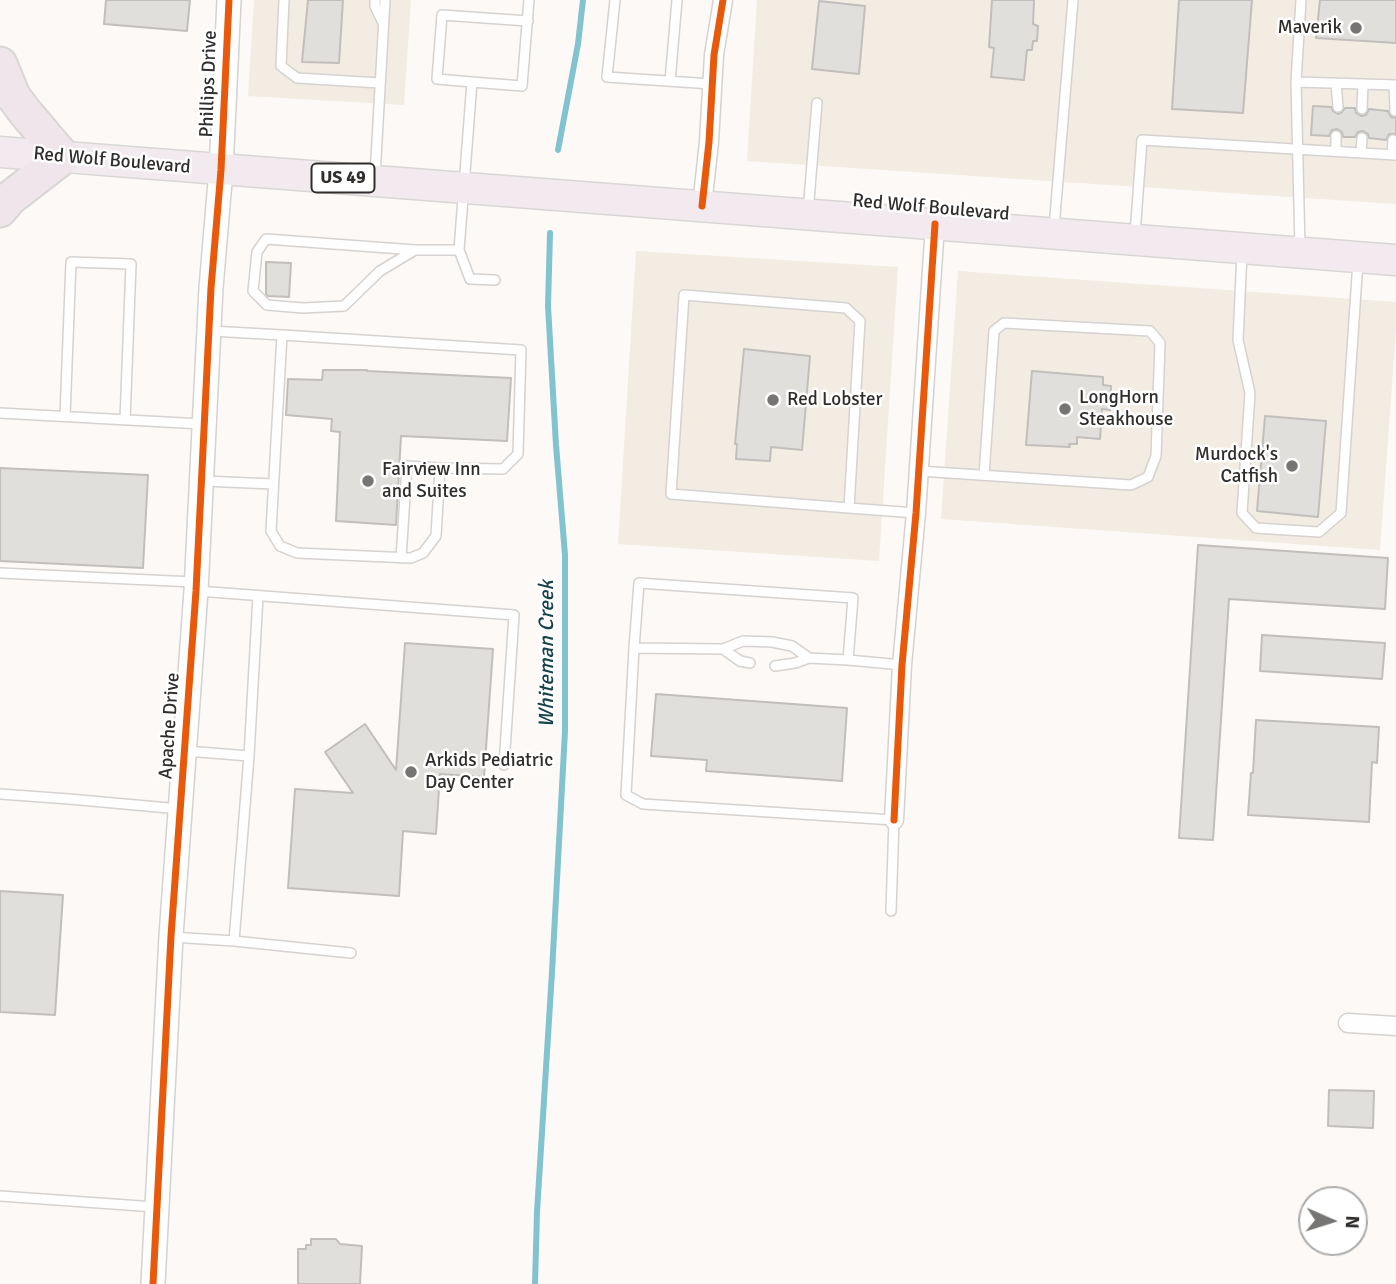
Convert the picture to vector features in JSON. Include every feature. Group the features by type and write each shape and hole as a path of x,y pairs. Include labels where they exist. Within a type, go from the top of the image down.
{"highway":[{"path":"0,64 13,96 63,157 10,198 0,210"},
{"name":"Red Wolf Boulevard","path":"0,152 1396,260"}],"street":[{"name":"Phillips Drive","path":"221,170 229,0"},
{"path":"702,206 714,55 723,0"},
{"name":"Apache Drive","path":"153,1284 171,936 196,586 211,288 221,170"},
{"path":"894,820 902,665 916,513 935,224"},
{"path":"1348,1023 1396,1026"}],"lane":[{"path":"284,0 281,66 297,78 380,83"},
{"path":"375,0 384,25"},
{"path":"374,180 385,0"},
{"path":"528,21 442,15 437,79 522,86 528,21 529,0"},
{"path":"615,0 607,77 712,84"},
{"path":"670,81 677,0"},
{"path":"1054,233 1073,0"},
{"path":"1300,253 1296,82 1301,0"},
{"path":"472,82 459,250 470,279 495,280"},
{"path":"1296,82 1395,85 1395,111"},
{"path":"1336,83 1338,107"},
{"path":"1362,109 1363,84"},
{"path":"808,213 817,103"},
{"path":"1336,136 1336,151"},
{"path":"1361,153 1362,138"},
{"path":"1135,239 1142,140 1394,155 1393,140"},
{"path":"415,250 380,271 344,306 303,308 267,305 253,291 257,252 266,239 415,250 459,250"},
{"path":"1242,248 1238,340 1250,393 1242,513 1256,528 1319,532 1341,513 1358,257"},
{"path":"65,416 71,262 131,264 125,420"},
{"path":"849,508 860,321 846,308 684,296 671,494 849,508 916,513"},
{"path":"919,471 1131,485 1147,477 1156,456 1160,343 1150,331 1004,323 994,331 984,475"},
{"path":"209,331 521,350 517,454 503,469 407,466 401,558"},
{"path":"282,335 271,531 279,546 298,553 401,558 411,558 423,553 436,536 440,468"},
{"path":"0,413 204,424"},
{"path":"201,481 273,484"},
{"path":"0,573 196,586 258,597 514,615 504,765"},
{"path":"848,660 853,598 639,583 626,795 643,804 894,820 891,911"},
{"path":"234,942 258,597"},
{"path":"634,648 723,649 743,641 772,642 792,646 809,658"},
{"path":"723,649 740,661 750,663"},
{"path":"775,666 809,658 902,665"},
{"path":"184,751 249,756"},
{"path":"0,794 180,809"},
{"path":"171,936 351,953"},
{"path":"0,1196 157,1207"}],"shaded area":[{"path":"254,0 411,0 404,105 248,96"},
{"path":"757,0 1396,0 1396,204 747,161"},
{"path":"636,251 898,267 879,561 618,544"},
{"path":"958,271 1396,302 1380,550 941,519"}],"building":[{"path":"106,0 190,0 187,31 104,24"},
{"path":"308,0 343,0 339,63 302,62"},
{"path":"992,0 1034,0 1033,24 1038,26 1037,41 1033,41 1032,50 1027,50 1024,80 991,77 994,48 989,47"},
{"path":"1179,0 1252,0 1243,113 1172,109"},
{"name":"Maverik","path":"1320,0 1396,0 1396,43 1316,38"},
{"path":"819,1 865,6 859,74 812,69"},
{"path":"1313,106 1331,107 1338,114 1345,108 1355,108 1356,113 1361,116 1366,115 1369,109 1388,111 1391,117 1396,118 1396,134 1389,134 1386,140 1369,138 1363,131 1358,132 1355,137 1343,137 1342,132 1337,129 1332,130 1329,136 1311,135"},
{"path":"266,262 291,263 289,297 266,294"},
{"name":"Red Lobster","path":"744,349 810,356 802,450 771,447 770,461 736,459"},
{"name":"Fairview Inn and Suites","path":"323,370 511,378 507,441 401,436 396,525 336,521 340,432 331,431 332,419 286,415 288,379 322,380"},
{"name":"LongHorn Steakhouse","path":"1032,371 1103,377 1103,385 1111,386 1110,410 1102,409 1100,439 1077,437 1077,444 1069,444 1070,447 1026,445"},
{"name":"Murdock's Catfish","path":"1265,416 1326,421 1318,517 1257,511"},
{"path":"0,468 148,475 143,568 0,561"},
{"path":"1198,545 1388,558 1385,609 1229,599 1213,840 1179,838"},
{"path":"1262,635 1385,643 1382,679 1260,671"},
{"name":"Arkids Pediatric Day Center","path":"405,643 493,649 484,777 440,774 436,834 403,831 399,896 288,888 295,789 353,793 325,752 365,724 396,770"},
{"path":"656,694 847,708 842,781 706,771 707,760 651,756"},
{"path":"1256,720 1379,727 1377,763 1372,762 1369,822 1248,815"},
{"path":"0,891 63,895 55,1015 0,1012"},
{"path":"1329,1090 1374,1091 1373,1128 1328,1126"},
{"path":"311,1239 336,1239 340,1244 362,1246 360,1284 298,1284 298,1249 306,1249 306,1245 311,1245"}],"waterway":[{"name":"Whiteman Creek","path":"558,150 578,44 583,0"},
{"name":"Whiteman Creek","path":"535,1284 565,731 565,555 548,306 550,233"}],"cycle path":[{"path":"153,1284 171,936 196,591 229,0"},
{"path":"702,206 714,55 723,0"},
{"path":"894,820 902,665 916,513 935,224"}],"place":[{"name":"Maverik","path":"1356,28"},
{"name":"Red Lobster","path":"773,400"},
{"name":"LongHorn Steakhouse","path":"1065,409"},
{"name":"Murdock's Catfish","path":"1292,466"},
{"name":"Fairview Inn and Suites","path":"368,481"},
{"name":"Arkids Pediatric Day Center","path":"411,772"}]}
